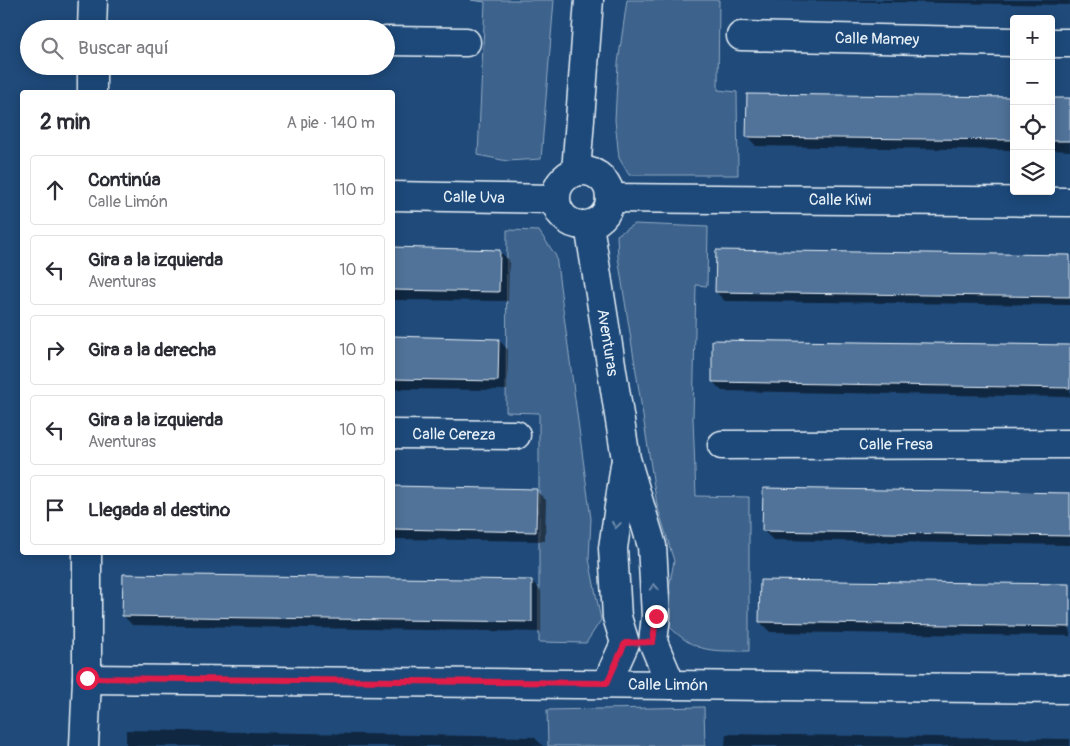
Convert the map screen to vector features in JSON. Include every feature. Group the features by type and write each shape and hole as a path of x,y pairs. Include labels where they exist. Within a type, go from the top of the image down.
{"street":[{"path":"92,20 93,0"},
{"path":"576,172 589,0"},
{"name":"Calle Mamey","path":"741,36 1010,42"},
{"path":"395,41 466,42"},
{"path":"1055,43 1070,43"},
{"path":"92,75 92,90"},
{"path":"576,172 588,172 600,177 607,186 610,198 607,210 600,220 589,225 577,225 566,220 558,211 556,199 558,187 565,177 576,172"},
{"name":"Calle Uva","path":"395,196 556,199"},
{"name":"Calle Kiwi","path":"610,198 1070,202"},
{"name":"Aventuras","path":"589,225 626,459 652,546 656,616 653,642 671,685"},
{"name":"Calle Cereza","path":"395,434 516,435"},
{"name":"Calle Fresa","path":"722,445 1070,444"},
{"name":"Aventuras","path":"625,643 617,618 613,548 626,459"},
{"path":"84,746 87,678 86,555"},
{"path":"607,683 625,643 653,642"},
{"name":"Calle Limón","path":"87,678 1070,689"}],"shaded area":[{"path":"471,0 554,0 541,159 507,161 478,155 485,2"},
{"path":"627,0 719,0 718,90 737,92 738,175 629,175 619,158 615,120 618,63"},
{"path":"634,224 708,227 707,286 696,285 693,418 696,496 749,497 749,651 722,651 701,648 683,639 663,620 674,561 657,505 618,257 617,235"},
{"path":"507,230 539,231 556,256 591,519 589,559 601,620 586,643 539,642 539,413 506,412"},
{"path":"704,707 705,746 548,746 547,710"}],"building":[{"path":"747,94 1010,97 1010,140 746,137"},
{"path":"1055,98 1070,98 1070,141 1055,141"},
{"path":"395,247 500,250 499,292 395,290"},
{"path":"716,250 1070,255 1070,297 715,292"},
{"path":"395,336 499,339 498,381 395,379"},
{"path":"712,340 1070,345 1070,388 712,382"},
{"path":"395,486 537,489 536,532 395,529"},
{"path":"763,488 1070,493 1070,536 762,531"},
{"path":"123,574 532,580 532,622 122,616"},
{"path":"760,580 1070,584 1070,627 759,622"}],"route":[{"path":"87,678 607,683 625,643 653,642 656,616"}]}
